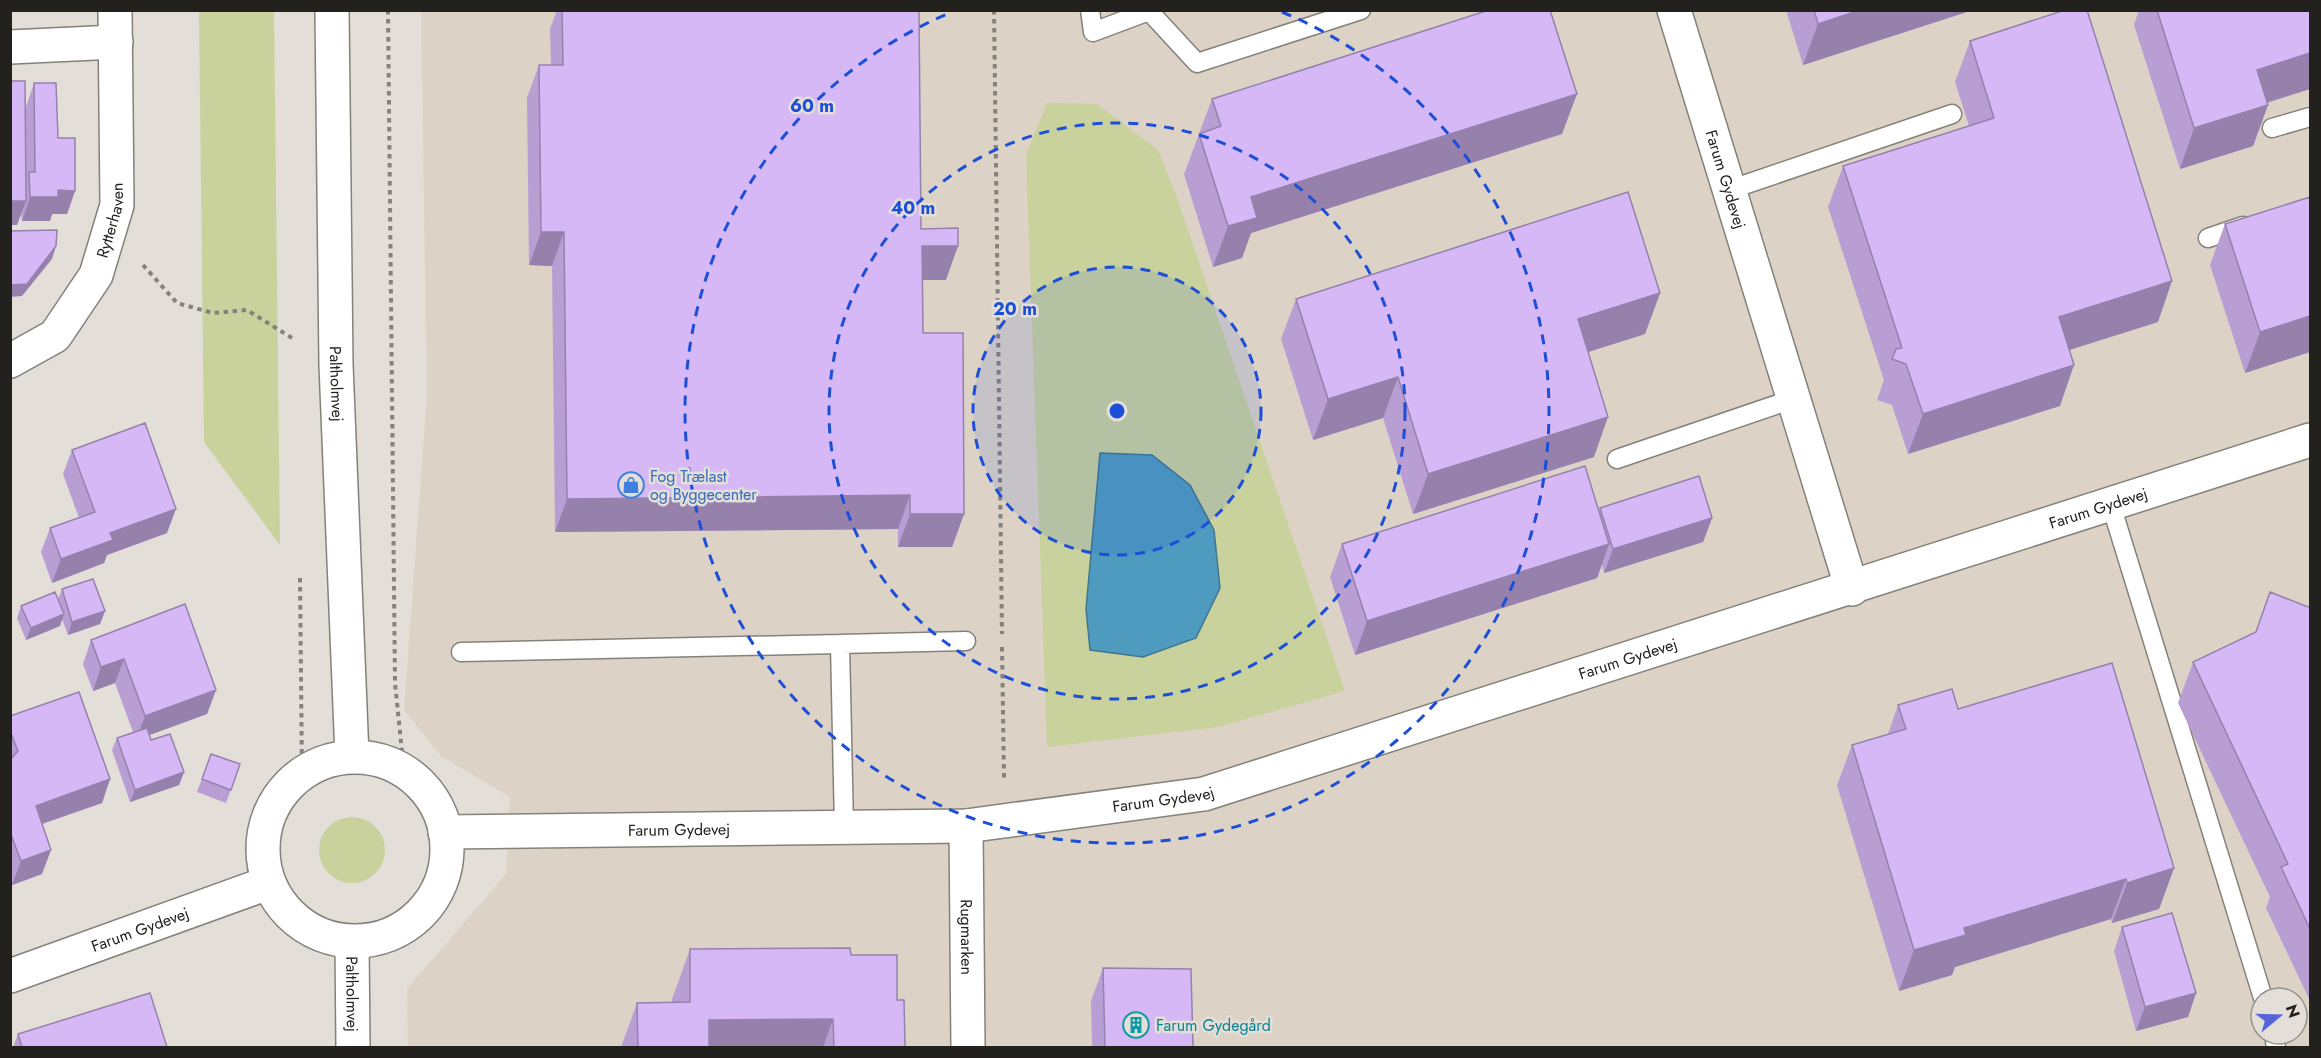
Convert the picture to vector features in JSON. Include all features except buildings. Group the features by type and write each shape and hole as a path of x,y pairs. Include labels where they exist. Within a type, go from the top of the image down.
{"street":[{"name":"Paltholmvej","path":"332,10 336,365 352,756"},
{"name":"Farum Gydevej","path":"1674,10 1852,589"},
{"name":"Rytterhaven","path":"10,46 116,26 117,205 96,275 55,336 10,361"},
{"name":"Farum Gydevej","path":"445,832 966,826 1204,794 1852,589 2310,440"},
{"path":"352,756 374,759 404,771 429,794 445,832 446,859 441,884 428,906 413,921 384,937 352,942 317,934 291,917 268,884 262,844 272,807 291,781 315,765 352,756"},
{"name":"Rugmarken","path":"966,826 968,1047"},
{"name":"Farum Gydevej","path":"10,976 268,884"},
{"name":"Paltholmvej","path":"352,942 353,1047"}],"lane":[{"path":"1090,10 1093,32 1149,11 1197,63 1361,10"},
{"path":"1729,190 1952,114"},
{"path":"2272,128 2310,117"},
{"path":"2208,238 2259,221"},
{"path":"1617,459 1793,399"},
{"path":"2111,505 2259,986"},
{"path":"461,652 966,641"},
{"path":"840,644 844,828"}],"path":[{"path":"388,10 395,683 404,771"},
{"path":"994,10 1004,821"},
{"path":"110,229 177,303 213,313 247,310 336,365"}],"shaded area":[{"path":"421,11 2310,11 2310,1047 408,1047 407,989 506,874 510,797 442,757 404,710 427,394"}],"green space":[{"path":"199,11 274,11 280,545 204,442"},
{"path":"1047,103 1097,104 1158,150 1177,198 1345,691 1218,727 1047,747 1026,155"},
{"path":"345,817 359,817 371,822 380,831 385,850 383,863 376,874 359,883 345,883 333,878 324,869 319,857 319,843 324,831 333,822"}],"water":[{"path":"1100,453 1152,455 1190,485 1214,530 1220,588 1196,638 1143,657 1090,650 1086,609"}],"place":[{"name":"Fog Trælast og Byggecenter","path":"631,485"},
{"name":"Farum Gydegård","path":"1136,1025"}]}
